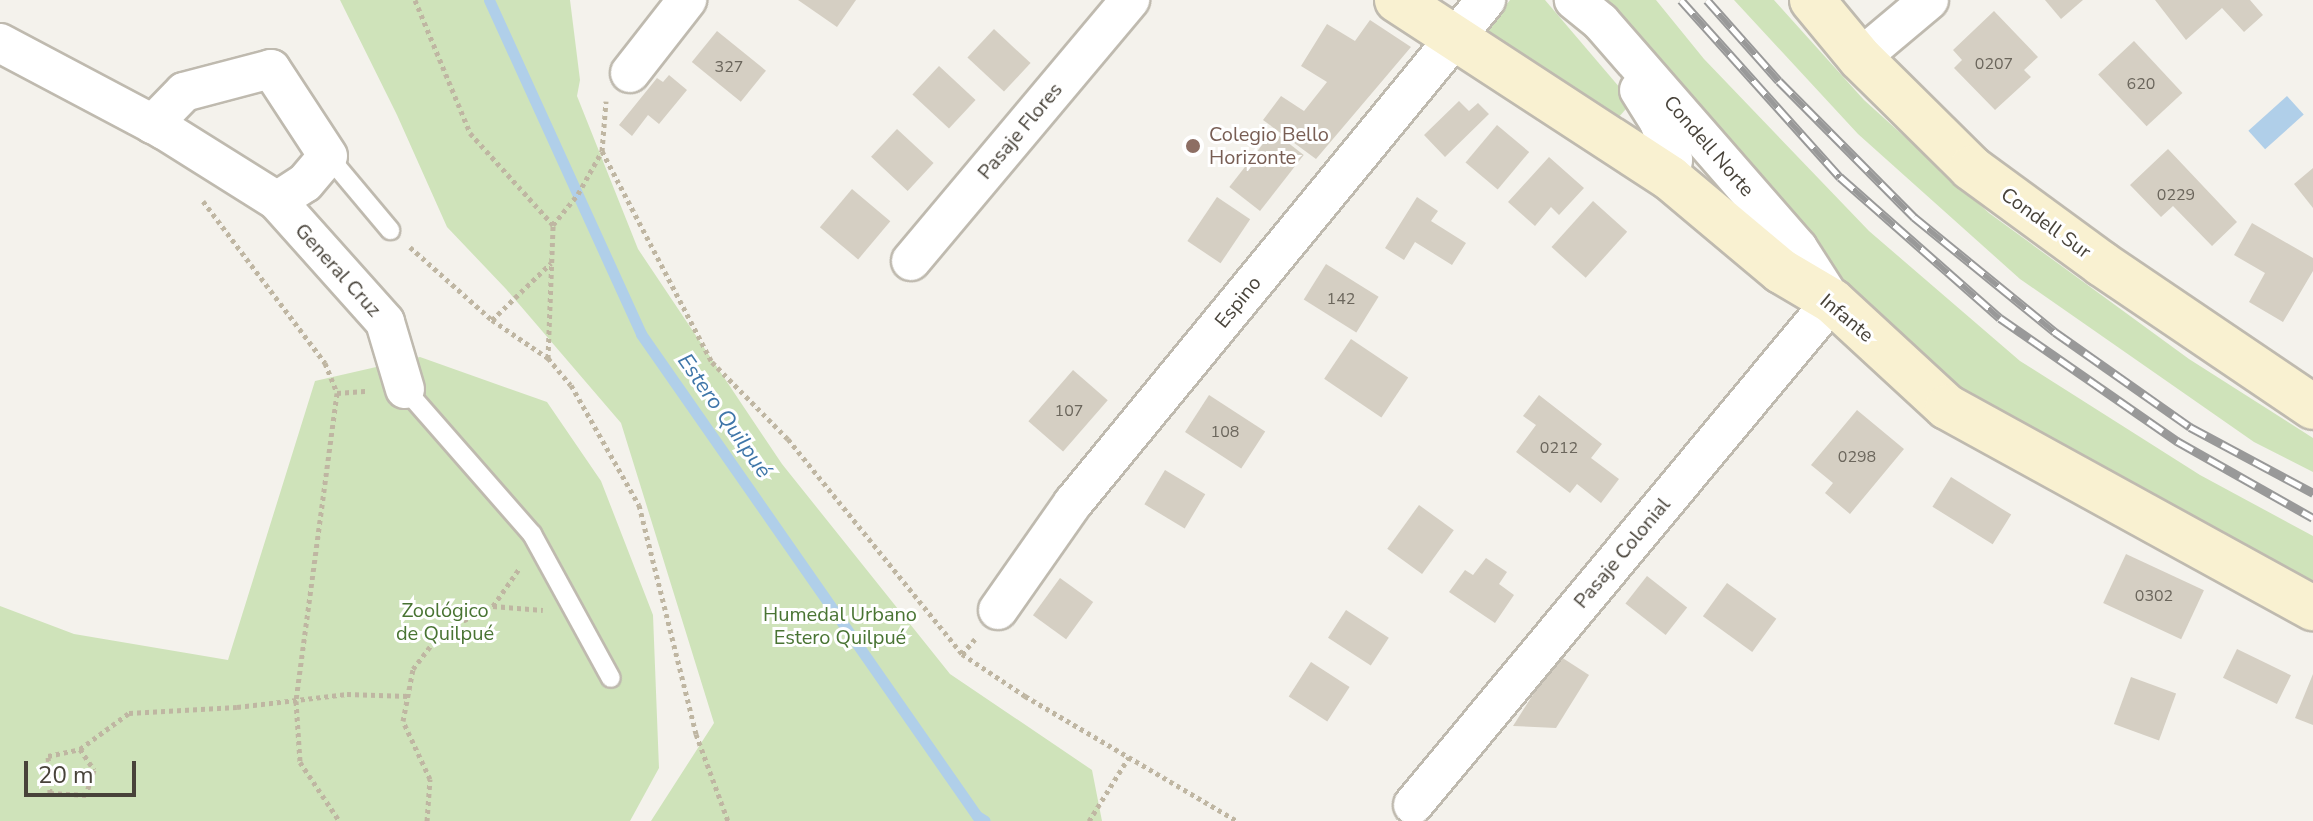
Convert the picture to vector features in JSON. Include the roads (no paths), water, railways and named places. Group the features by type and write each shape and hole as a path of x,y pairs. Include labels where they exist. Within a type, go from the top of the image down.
{"street":[{"name":"Pasaje Flores","path":"911,261 1130,0"},
{"name":"Infante","path":"1397,0 1670,178 1781,271 1832,301 1947,407 2313,608"},
{"name":"Espino","path":"998,610 1073,503 1486,0"},
{"name":"Condell Norte","path":"1571,0 1594,38 1640,91 1659,122 1673,160 1670,178"},
{"name":"Condell Norte","path":"1571,0 1601,22 1798,248 1832,301"},
{"name":"Condell Sur","path":"1812,0 1860,58 1971,168 2102,264 2313,407"},
{"path":"1860,58 1929,0"},
{"path":"619,81 675,7"},
{"name":"General Cruz","path":"0,43 153,124 277,201 385,322 405,389"},
{"path":"153,124 184,92 271,69 328,156 305,183 277,201"},
{"name":"Pasaje Colonial","path":"1413,805 1832,301"}],"lane":[{"path":"328,156 390,230"},
{"path":"405,389 532,534 535,545 611,678"}],"water":[{"path":"2287,96 2304,115 2265,149 2248,131"}],"waterway":[{"name":"Estero Quilpué","path":"489,0 641,334 977,816 985,821"}],"railway":[{"path":"1681,0 1840,177 2000,318 2177,441 2313,518"},
{"path":"1707,0 1779,81 1914,217 2055,332 2190,427 2313,493"}],"place":[{"name":"Colegio Bello Horizonte","path":"1193,146"}],"park label":[{"name":"Zoológico de Quilpué","path":"445,622"},
{"name":"Humedal Urbano Estero Quilpué","path":"840,626"}]}
